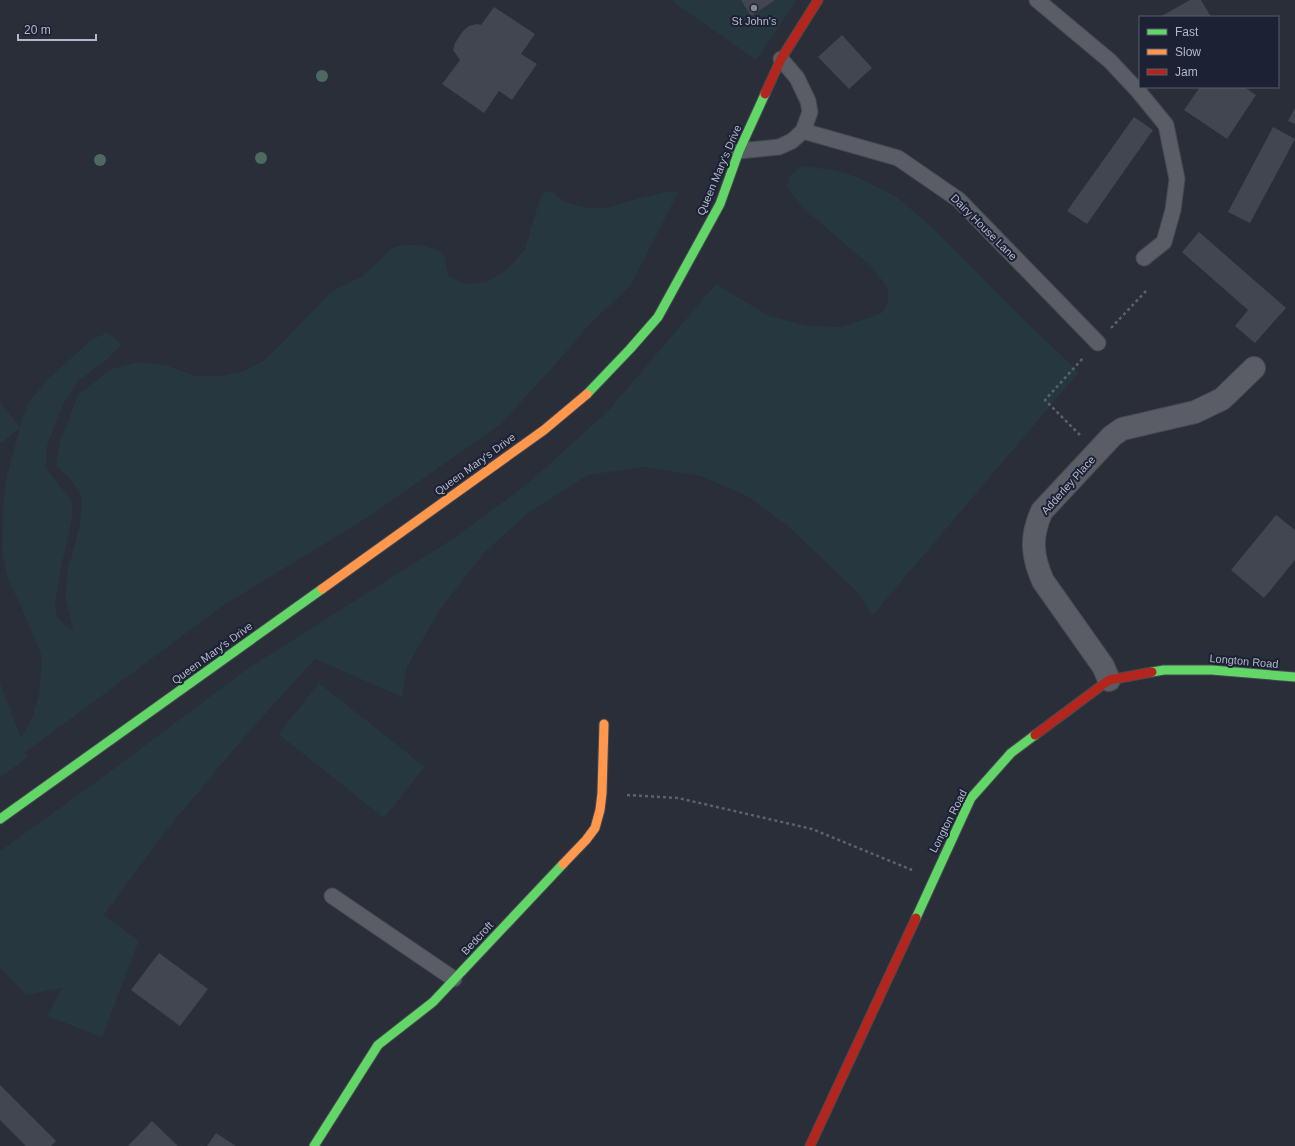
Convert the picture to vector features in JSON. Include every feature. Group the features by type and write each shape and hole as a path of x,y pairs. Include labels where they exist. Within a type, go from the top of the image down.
{"street":[{"name":"Queen Mary's Drive","path":"0,819 544,430 592,390 658,317 720,204 739,151 781,58 818,0"},
{"name":"Adderley Place","path":"1109,680 1103,666 1043,581 1036,566 1034,552 1036,524 1042,511 1112,436 1122,429 1195,412 1222,399 1254,368"},
{"name":"Longton Road","path":"810,1146 971,798 1011,753 1109,680 1164,670 1212,670 1295,677"},
{"name":"Bedcroft","path":"314,1146 378,1045 433,1002 586,840 595,828 600,810 602,793 604,724"}],"lane":[{"path":"1037,0 1110,61 1139,92 1166,125 1177,179 1173,210 1164,242 1144,258"},
{"path":"739,151 779,147 792,141 803,131 810,112 808,101 797,78 781,58"},
{"name":"Dairy House Lane","path":"803,131 898,158 959,200 1098,343"},
{"path":"332,896 454,979"}],"path":[{"path":"1098,452 1044,400 1147,290"},
{"path":"602,793 678,798 812,829 933,879"}],"shaded area":[{"path":"673,0 797,0 756,60 675,3"},
{"path":"803,166 834,170 857,177 897,197 935,230 1023,319 1079,372 872,616 861,596 791,529 749,497 701,476 644,467 588,475 528,513 484,553 439,611 407,667 402,697 315,659 246,735 165,832 104,915 139,941 102,1037 47,1016 62,988 26,995 0,968 0,851 100,779 247,669 457,536 526,485 607,412 716,284 769,316 808,326 840,327 883,312 888,302 888,288 871,266 804,209 787,187 790,175"},
{"path":"546,191 554,193 567,203 589,208 607,208 670,191 678,193 631,285 588,326 500,425 362,521 224,605 26,752 28,757 0,778 0,683 21,738 33,716 39,695 42,657 21,606 9,582 2,553 3,503 7,475 20,428 0,444 0,402 20,427 29,402 48,379 92,339 107,333 116,338 121,345 108,359 78,381 63,405 47,446 46,468 71,500 73,514 55,602 57,618 71,630 73,628 65,600 67,573 79,528 82,505 80,492 70,479 57,467 57,457 60,441 78,395 111,369 137,362 165,365 196,376 221,376 244,371 263,361 331,292 363,276 392,248 404,245 419,245 432,248 443,253 449,277 467,284 486,282 507,270 525,249 540,198"},
{"path":"319,683 425,767 384,818 278,734"}],"building":[{"name":"St John's","path":"741,0 775,0 751,16"},
{"path":"1190,0 1201,0 1210,16 1162,16"},
{"path":"494,7 535,34 521,54 537,64 512,100 499,91 484,113 442,84 460,60 453,50 455,43 463,31 469,26 477,24 481,25"},
{"path":"842,35 872,68 849,89 818,57"},
{"path":"1199,88 1246,88 1256,95 1227,139 1184,110"},
{"path":"1295,108 1295,124 1288,121"},
{"path":"1134,117 1153,130 1087,224 1067,211"},
{"path":"1273,127 1295,139 1250,223 1228,212"},
{"path":"1199,232 1286,308 1255,343 1235,326 1248,310 1182,252"},
{"path":"1276,515 1295,530 1295,560 1264,598 1231,570"},
{"path":"159,953 208,989 180,1026 131,990"},
{"path":"0,1085 56,1141 51,1146 26,1146 0,1120"},
{"path":"152,1121 178,1146 128,1146"},
{"path":"216,1133 236,1146 207,1146"}],"traffic: fast":[{"path":"587,394 658,317 720,204 739,151 765,94"},
{"path":"0,819 322,589"},
{"path":"1152,672 1164,670 1212,670 1295,677"},
{"path":"916,918 971,798 1011,753 1035,735"},
{"path":"314,1146 378,1045 433,1002 563,864"}],"traffic: slow":[{"path":"322,589 544,430 587,394"},
{"path":"563,864 586,840 595,828 600,810 602,793 604,724"}],"traffic: jam":[{"path":"765,94 781,59 818,0"},
{"path":"1035,735 1109,680 1152,672"},
{"path":"810,1146 916,918"}],"place":[{"name":"St John's","path":"754,8"}]}
